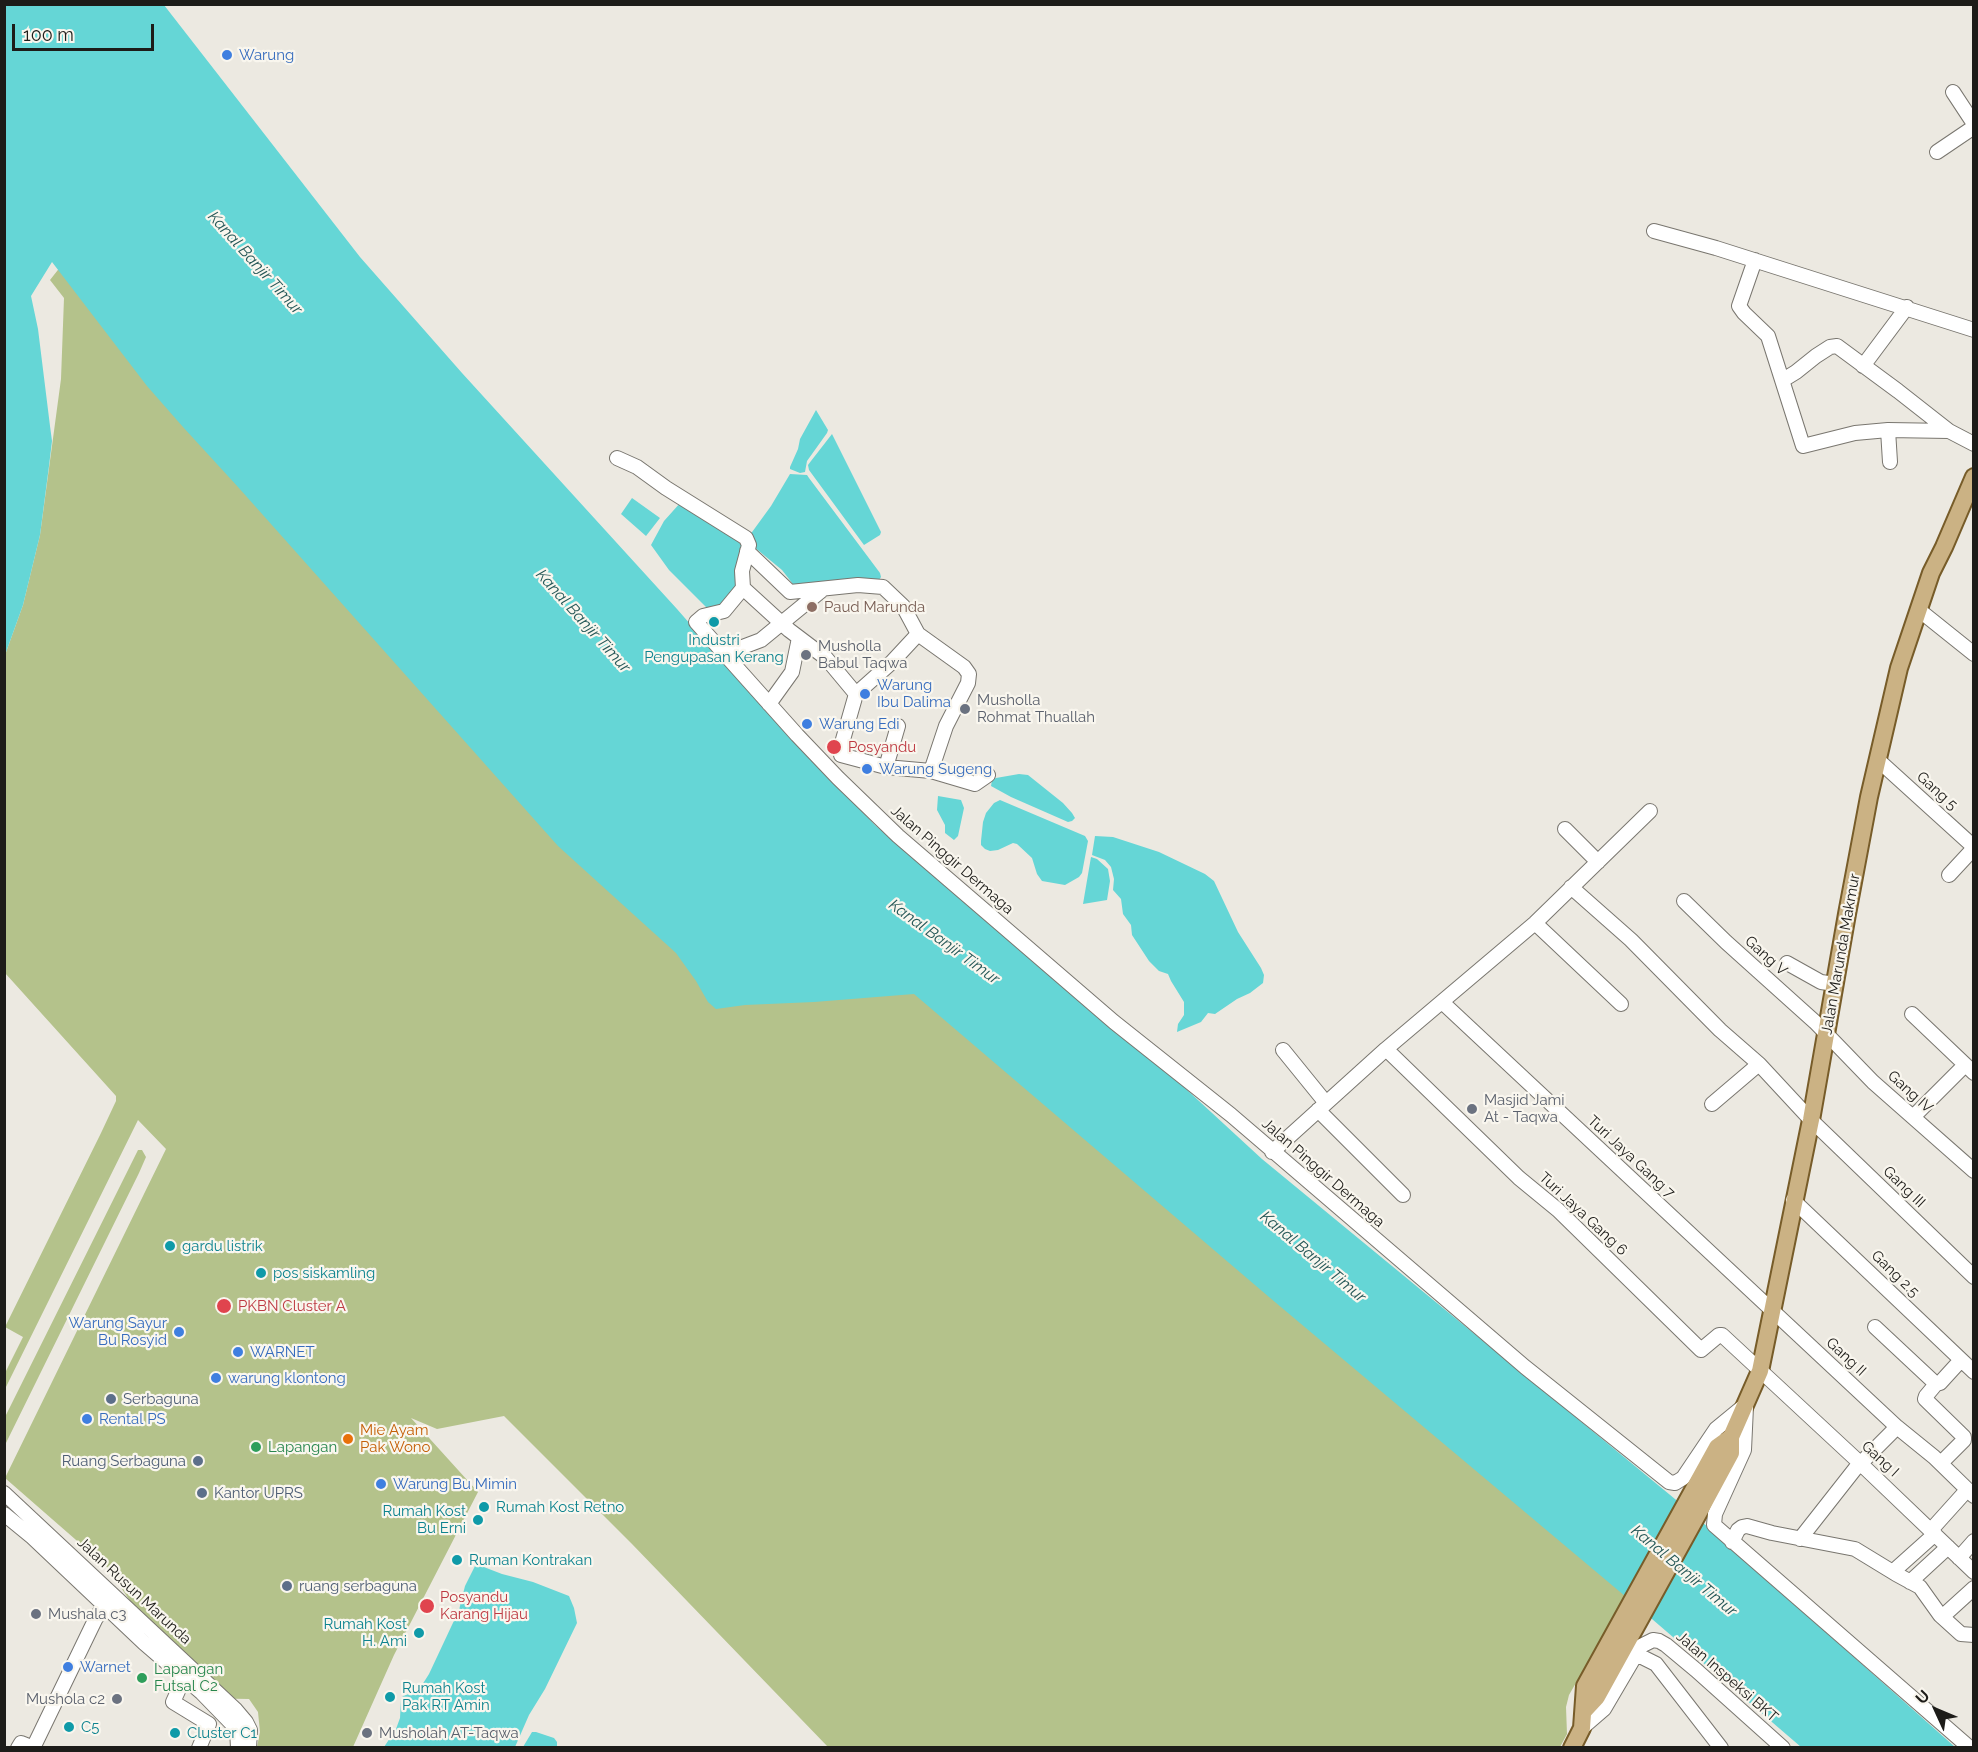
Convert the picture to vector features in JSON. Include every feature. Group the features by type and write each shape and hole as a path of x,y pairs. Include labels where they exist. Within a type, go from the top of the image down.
{"main road":[{"name":"Jalan Marunda Makmur","path":"1584,1711 1597,1697 1644,1613 1697,1501 1717,1447 1731,1437 1760,1371 1811,1120 1869,797 1899,668 1931,573 1974,477"},
{"name":"Jalan Marunda Makmur","path":"1572,1748 1582,1728 1585,1686 1631,1601 1697,1501"}],"street":[{"path":"1937,152 1974,126 1953,92"},
{"path":"1654,231 1907,307 1974,330"},
{"path":"1755,260 1739,306 1768,334 1804,446 1855,433 1888,430 1949,431"},
{"path":"1863,366 1907,307"},
{"path":"1784,380 1816,356 1835,346 1949,431 1974,444"},
{"path":"1888,430 1890,462"},
{"path":"617,458 637,467 746,538 748,545 742,571 743,588 799,638 826,658 856,694"},
{"path":"747,551 790,592 858,585 883,588 903,606 918,634 957,662 969,674 968,683 946,726 931,771"},
{"name":"Jalan Pinggir Dermaga","path":"743,588 724,611 703,616 696,622 838,778 874,813 1076,989 1231,1115 1525,1367 1666,1480 1675,1483 1683,1478 1716,1429 1746,1405"},
{"path":"724,654 758,642 822,590"},
{"path":"1919,610 1974,654"},
{"path":"918,634 892,662 856,694 840,750 842,757 886,767 931,771 975,784 988,775"},
{"path":"769,704 792,672 799,638"},
{"path":"886,767 898,726"},
{"path":"838,778 853,760"},
{"name":"Gang 5","path":"1878,760 1974,848"},
{"path":"1272,1152 1386,1049 1535,923 1650,811"},
{"path":"1565,829 1598,862"},
{"path":"1949,875 1974,848"},
{"name":"Gang III","path":"1571,887 1631,940 1720,1029 1759,1064 1811,1120 1974,1277"},
{"name":"Gang V","path":"1684,901 1827,1034"},
{"path":"1535,923 1621,1005"},
{"path":"1787,963 1821,982 1835,984"},
{"name":"Turi Jaya Gang 7","path":"1442,1002 1773,1311"},
{"path":"1912,1014 1969,1069 1913,1117"},
{"name":"Gang IV","path":"1827,1034 1874,1082 1974,1171"},
{"name":"Turi Jaya Gang 6","path":"1386,1049 1519,1178 1558,1210 1701,1350 1721,1335 1760,1371"},
{"path":"1282,1050 1348,1142 1403,1195"},
{"path":"1712,1104 1759,1064"},
{"name":"Gang 2.5","path":"1793,1200 1974,1372"},
{"name":"Gang II","path":"1773,1311 1897,1427 1941,1463 1970,1493"},
{"path":"1875,1327 1936,1384"},
{"path":"1941,1463 1964,1437 1925,1399 1936,1384 1940,1383 1961,1360"},
{"name":"Gang I","path":"1760,1371 1974,1572"},
{"path":"1746,1405 1744,1450 1714,1519 1714,1525 1970,1748"},
{"path":"1800,1539 1860,1463 1897,1427"},
{"name":"Jalan Rusun Marunda","path":"4,1493 235,1709 250,1730 249,1748"},
{"path":"1896,1575 1897,1568 1970,1493"},
{"name":"Jalan Rusun Marunda","path":"4,1514 202,1693 237,1729 238,1748"},
{"path":"1732,1542 1738,1530 1747,1526 1855,1549 1924,1591 1942,1617 1961,1634 1974,1635"},
{"path":"1959,1558 1974,1541"},
{"path":"1910,1582 1948,1547"},
{"path":"1942,1617 1974,1588"},
{"path":"18,1748 21,1743 31,1747 35,1744 104,1605"},
{"name":"Jalan Inspeksi BKT","path":"1582,1728 1604,1709 1641,1646 1647,1642 1659,1641 1696,1670 1783,1748"},
{"path":"1634,1657 1642,1657 1656,1664 1721,1748"},
{"path":"184,1678 173,1702 209,1724 200,1748"}],"green space":[{"path":"61,266 1628,1592 1569,1695 1566,1707 1567,1734 1560,1747 828,1747 632,1544 504,1416 437,1429 411,1418 478,1492 394,1655 353,1747 257,1747 260,1732 258,1712 249,1699 196,1698 107,1567 5,1478 166,1149 138,1120 5,1389 5,1373 23,1337 5,1327 116,1101 116,1096 5,973 5,655 23,605 40,535 61,379 64,298 50,280"},
{"path":"138,1150 142,1150 146,1157 139,1173 5,1445 5,1417"}],"water":[{"name":"Kanal Banjir Timur","path":"5,5 164,5 360,257 774,720 875,825 1161,1066 1262,1159 1692,1513 1955,1747 1801,1747 914,994 716,1009 708,1002 676,953 558,846 183,427 147,386 52,262 31,296 38,329 52,441 40,535 23,605 5,655"},
{"path":"816,410 828,430 807,461 805,472 800,473 790,467 800,439"},
{"path":"832,434 881,532 864,545 809,470 808,465"},
{"path":"790,474 807,475 880,573 879,580 796,588 782,570 748,542 747,539 771,506"},
{"path":"632,498 660,518 646,536 621,514"},
{"path":"681,502 745,539 741,586 731,600 709,610 669,570 651,545 664,521"},
{"path":"1019,774 1028,775 1063,803 1075,818 1068,822 991,786 992,780 996,778"},
{"path":"938,796 961,800 964,808 958,836 954,840 945,833 945,825 937,810"},
{"path":"1000,800 1085,836 1088,841 1082,873 1079,877 1065,885 1042,881 1032,858 1017,844 1013,843 998,850 985,849 981,845 983,822 986,813 994,803"},
{"path":"1095,836 1113,837 1159,852 1205,874 1214,881 1238,932 1261,968 1264,975 1263,983 1215,1014 1208,1013 1201,1022 1177,1032 1178,1024 1184,1015 1184,1002 1168,974 1159,971 1149,961 1132,935 1131,925 1123,914 1121,899 1113,890 1114,879 1111,867 1105,860 1092,855"},
{"path":"1091,857 1097,859 1108,869 1110,881 1107,900 1083,904"},
{"path":"476,1564 569,1596 577,1623 545,1689 529,1715 515,1747 384,1747 396,1729 403,1696 412,1693 422,1685 429,1674 459,1610 465,1586"},
{"path":"532,1732 554,1738 557,1747 523,1747"}],"place":[{"name":"Warung","path":"227,55"},
{"name":"Paud Marunda","path":"812,607"},
{"name":"Industri Pengupasan Kerang","path":"714,622"},
{"name":"Musholla Babul Taqwa","path":"806,655"},
{"name":"Warung Ibu Dalima","path":"865,694"},
{"name":"Musholla Rohmat Thuallah","path":"965,709"},
{"name":"Warung Edi","path":"807,724"},
{"name":"Posyandu","path":"834,747"},
{"name":"Warung Sugeng","path":"867,769"},
{"name":"Masjid Jami At - Taqwa","path":"1472,1109"},
{"name":"gardu listrik","path":"170,1246"},
{"name":"pos siskamling","path":"261,1273"},
{"name":"PKBN Cluster A","path":"224,1306"},
{"name":"Warung Sayur Bu Rosyid","path":"179,1332"},
{"name":"WARNET","path":"238,1352"},
{"name":"warung klontong","path":"216,1378"},
{"name":"Serbaguna","path":"111,1399"},
{"name":"Rental PS","path":"87,1419"},
{"name":"Mie Ayam Pak Wono","path":"348,1439"},
{"name":"Lapangan","path":"256,1447"},
{"name":"Ruang Serbaguna","path":"198,1461"},
{"name":"Warung Bu Mimin","path":"381,1484"},
{"name":"Kantor UPRS","path":"202,1493"},
{"name":"Rumah Kost Retno","path":"484,1507"},
{"name":"Rumah Kost Bu Erni","path":"478,1520"},
{"name":"Ruman Kontrakan","path":"457,1560"},
{"name":"ruang serbaguna","path":"287,1586"},
{"name":"Posyandu Karang Hijau","path":"427,1606"},
{"name":"Mushala c3","path":"36,1614"},
{"name":"Rumah Kost H. Ami","path":"419,1633"},
{"name":"Warnet","path":"68,1667"},
{"name":"Lapangan Futsal C2","path":"142,1678"},
{"name":"Rumah Kost Pak RT Amin","path":"390,1697"},
{"name":"Mushola c2","path":"117,1699"},
{"name":"C5","path":"69,1727"},
{"name":"Cluster C1","path":"175,1733"},
{"name":"Musholah AT-Taqwa","path":"367,1733"}]}
